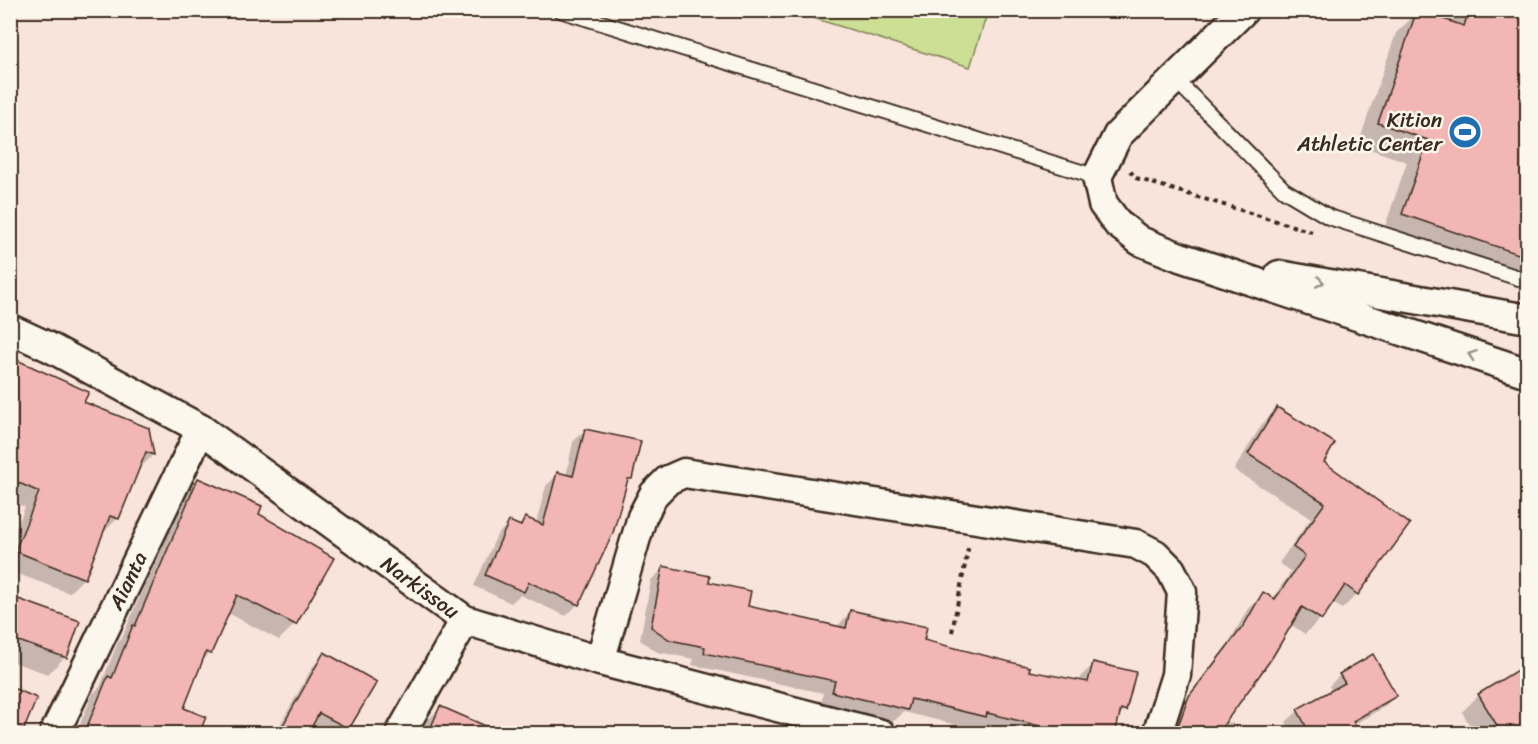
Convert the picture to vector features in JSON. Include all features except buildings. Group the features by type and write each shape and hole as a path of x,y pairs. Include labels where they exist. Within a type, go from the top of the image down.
{"street":[{"path":"1244,10 1118,135 1097,177 1103,204 1118,224 1140,241 1180,257 1527,373"},
{"path":"1180,257 1527,320"},
{"name":"Narkissou","path":"10,329 49,347 201,429 465,620 600,661 881,734"},
{"name":"Aianta","path":"54,734 201,429"},
{"path":"600,661 642,517 654,494 668,480 684,473 1136,544 1155,554 1171,570 1182,592 1176,675 1157,734"},
{"path":"400,734 465,620"}],"lane":[{"path":"560,10 1097,177"},
{"path":"1175,79 1284,190 1329,217 1527,281"}],"path":[{"path":"952,632 975,519"}],"green space":[{"path":"988,10 970,67 791,11"}],"place":[{"name":"Kition Athletic Center","path":"1465,132"}]}
